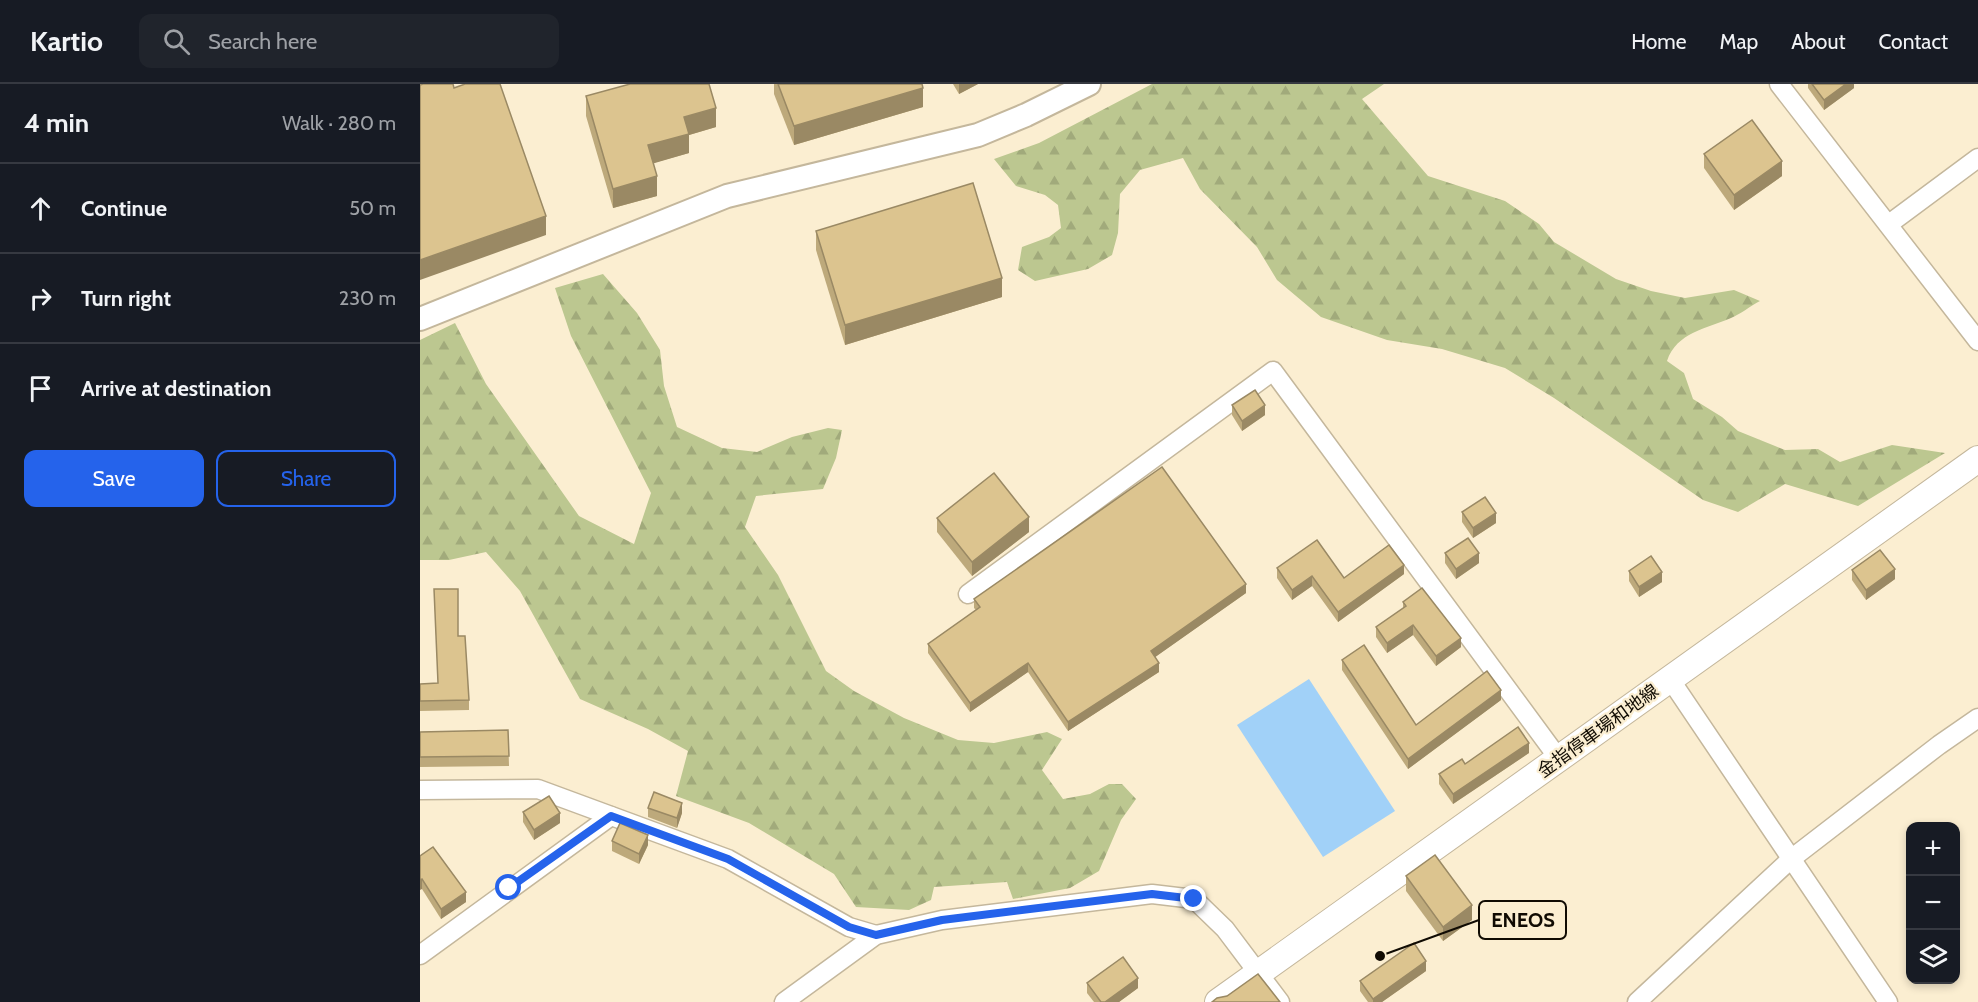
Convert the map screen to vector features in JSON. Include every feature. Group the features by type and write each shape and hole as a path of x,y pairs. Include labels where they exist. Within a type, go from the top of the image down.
{"main road":[{"name":"金指停車場和地線","path":"1218,1002 1978,459"}],"street":[{"path":"420,319 727,196 978,135 1026,115 1089,84"},
{"path":"1779,84 1978,341"},
{"path":"1889,224 1978,158"},
{"path":"968,594 1274,371 1559,759"},
{"path":"1670,679 1888,1002"},
{"path":"1637,1002 1791,859 1939,745 1978,718"},
{"path":"420,789 538,789 728,859 849,927 876,935"},
{"path":"420,955 611,816"},
{"path":"784,1002 876,935 942,920 1152,894 1194,899 1225,929 1280,1002"}],"green space":[{"path":"1152,84 1384,84 1362,99 1428,176 1505,201 1539,224 1554,242 1616,279 1651,291 1685,298 1734,290 1760,301 1735,316 1685,338 1672,351 1667,361 1684,373 1693,399 1722,417 1738,431 1785,450 1818,449 1840,462 1892,445 1945,453 1858,506 1785,484 1738,512 1703,500 1554,398 1505,368 1442,349 1387,340 1321,317 1277,280 1257,247 1200,189 1183,158 1140,170 1120,194 1118,233 1112,255 1088,269 1035,281 1018,270 1022,247 1049,237 1061,228 1058,205 1045,195 1016,186 994,159 1039,143"},
{"path":"603,274 637,313 660,350 664,386 677,427 722,448 757,452 792,437 828,428 842,430 836,458 823,489 756,496 745,527 778,575 826,671 854,691 904,718 958,740 994,743 1047,732 1062,739 1042,770 1063,799 1090,794 1109,784 1122,784 1136,799 1121,820 1099,871 1070,888 1013,899 1007,882 934,887 931,900 909,910 856,907 834,874 749,823 676,796 688,751 648,729 580,699 520,591 486,552 449,560 420,560 420,340 455,323 486,384 579,516 634,544 651,493 571,336 555,288"}],"water":[{"path":"1309,679 1395,811 1323,857 1237,725"}],"building":[{"path":"453,84 454,88 465,84 500,84 546,216 420,260 420,85"},
{"path":"630,84 709,84 716,108 684,117 689,134 648,145 657,176 613,189 586,96"},
{"path":"778,84 922,84 923,88 794,126"},
{"path":"1812,84 1846,84 1824,100"},
{"path":"1752,120 1782,161 1734,195 1704,154"},
{"path":"973,183 1002,278 845,325 816,231"},
{"path":"1255,390 1265,405 1242,421 1232,405"},
{"path":"1162,467 1246,584 1151,651 1159,663 1068,722 1028,663 970,703 928,644 980,607 974,599"},
{"path":"994,473 1029,517 972,562 937,518"},
{"path":"1485,497 1496,513 1473,528 1462,512"},
{"path":"1468,538 1479,553 1456,569 1445,553"},
{"path":"1317,540 1344,578 1389,545 1404,565 1338,612 1312,576 1292,590 1277,568"},
{"path":"1880,550 1895,569 1866,590 1852,570"},
{"path":"1651,556 1662,572 1639,587 1629,571"},
{"path":"1422,588 1461,638 1436,656 1413,625 1387,643 1376,627 1406,606 1403,602"},
{"path":"434,589 458,589 458,636 465,636 469,700 420,701 420,684 438,683"},
{"path":"1364,645 1416,725 1487,671 1501,690 1408,759 1342,660"},
{"path":"1518,727 1529,743 1453,794 1439,774 1462,759 1465,764"},
{"path":"508,730 509,756 420,757 420,732"},
{"path":"654,792 682,803 677,818 648,808"},
{"path":"549,796 560,813 534,830 523,812"},
{"path":"620,823 648,835 639,854 612,841"},
{"path":"433,847 466,892 441,909 422,879 420,880 420,856"},
{"path":"1435,855 1472,905 1443,927 1406,876"},
{"path":"1414,943 1426,961 1373,999 1360,981"},
{"path":"1123,957 1138,978 1105,1002 1101,1002 1087,983"},
{"path":"1258,974 1280,1002 1212,1002 1217,998 1227,996"}],"place":[{"name":"ENEOS","path":"1380,956"}],"route":[{"path":"509,888 611,816 728,859 849,927 876,935 942,920 1152,894 1194,899"}]}
